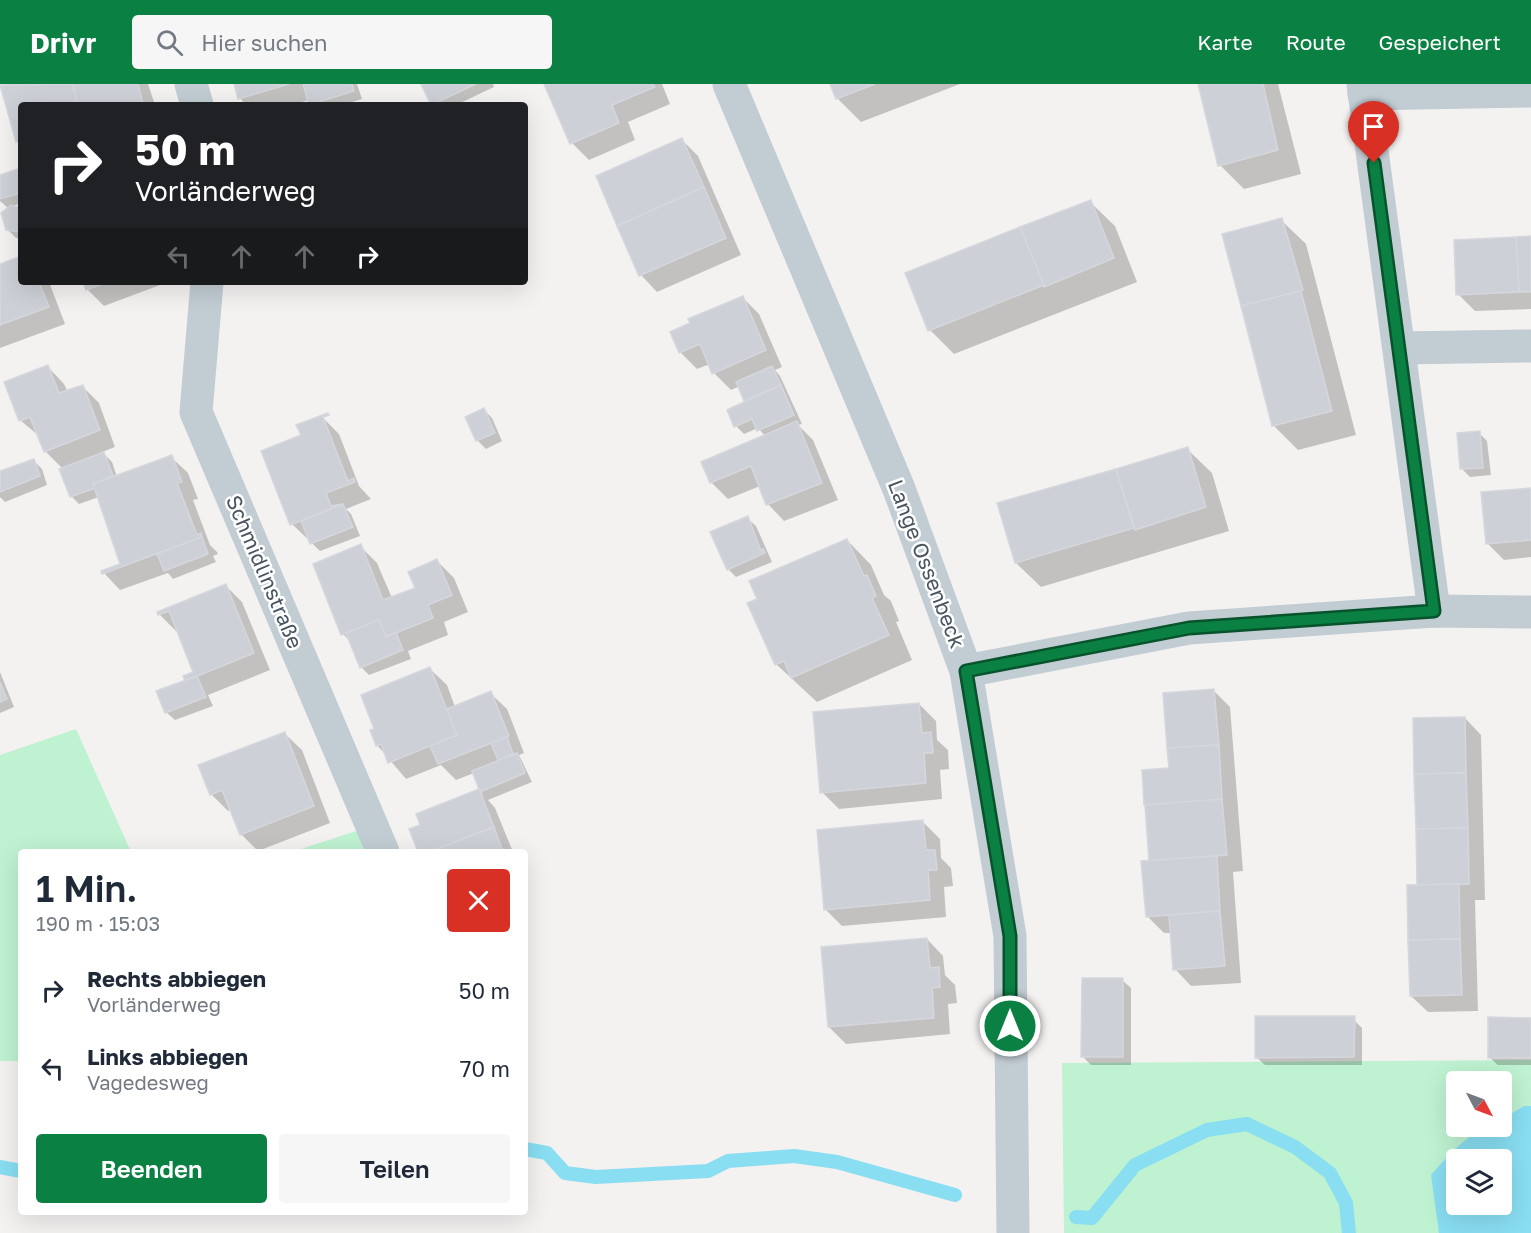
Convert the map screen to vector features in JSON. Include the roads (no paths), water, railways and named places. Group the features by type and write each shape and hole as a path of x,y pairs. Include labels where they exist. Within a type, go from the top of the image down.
{"street":[{"path":"191,84 196,102"},
{"name":"Lange Ossenbeck","path":"729,84 899,489 966,671 1010,936 1013,1233"},
{"path":"1434,611 1363,89 1531,91"},
{"name":"Schmidlinstraße","path":"207,285 196,412 382,849"},
{"path":"1399,348 1531,346"},
{"path":"966,671 1189,628 1434,611 1531,612"}],"water":[{"path":"1524,1106 1531,1106 1531,1233 1439,1233 1431,1175 1446,1158 1446,1215 1512,1215 1512,1149 1456,1149 1470,1137 1512,1137 1512,1113"}],"waterway":[{"path":"1076,1217 1092,1218 1135,1165 1207,1130 1247,1124 1295,1147 1330,1173 1346,1203 1349,1233"},
{"path":"528,1150 547,1153 565,1173 596,1177 708,1171 728,1161 794,1156 837,1162 955,1195"},
{"path":"0,1167 18,1170"}]}
